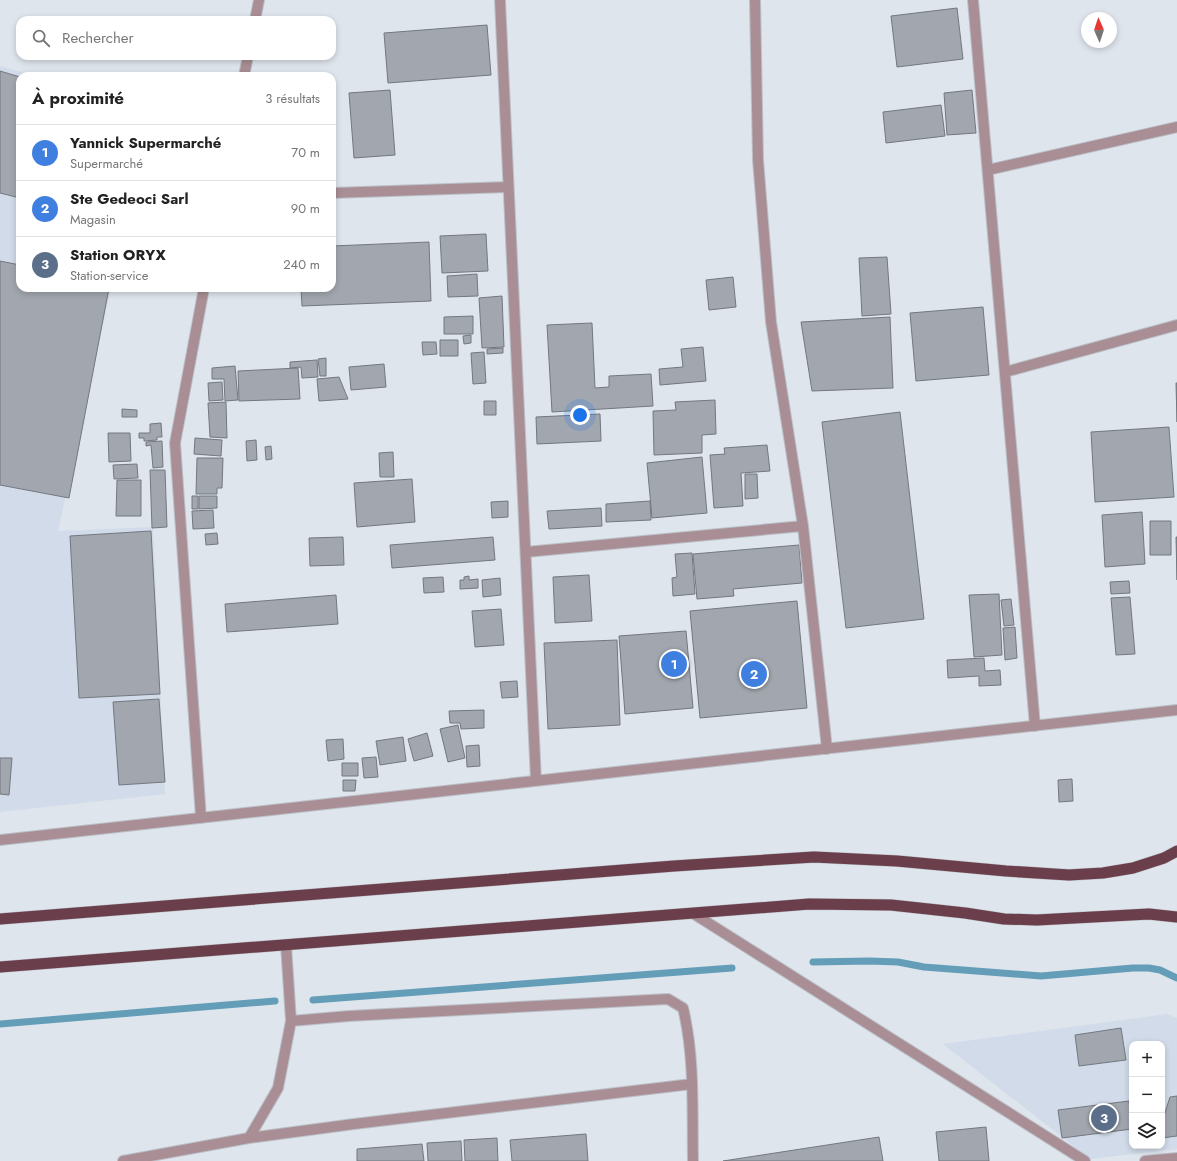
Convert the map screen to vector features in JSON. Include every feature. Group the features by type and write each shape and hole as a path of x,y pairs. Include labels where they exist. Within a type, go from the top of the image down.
{"highway":[{"path":"0,919 666,867 814,857 897,861 1069,875 1103,873 1133,868 1164,858 1177,851"},
{"path":"0,967 809,904 891,905 1004,919 1038,920 1149,914 1177,917"}],"street":[{"path":"256,16 259,0"},
{"path":"500,0 536,781"},
{"path":"755,0 758,160 771,322 803,526 827,749"},
{"path":"973,0 1035,726"},
{"path":"245,72 247,60"},
{"path":"988,170 1177,127"},
{"path":"336,193 508,187"},
{"path":"201,818 175,443 203,292"},
{"path":"1005,372 1177,325"},
{"path":"526,552 803,526"},
{"path":"0,840 1177,710"},
{"path":"694,914 1085,1161"},
{"path":"249,1138 278,1088 291,1021 286,945"},
{"path":"291,1021 372,1015 668,999 683,1008 688,1030 692,1084 693,1161"},
{"path":"123,1161 249,1138 692,1084"},
{"path":"1145,1161 1177,1158"}],"shaded area":[{"path":"0,66 20,72 16,72 16,292 110,292 58,531 153,527 165,794 0,812"},
{"path":"1167,1014 1177,1018 1177,1149 1090,1159 943,1044"}],"building":[{"path":"957,8 963,59 897,67 891,16"},
{"path":"487,25 491,75 388,83 384,33"},
{"path":"0,71 16,76 16,197 0,193"},
{"path":"390,90 395,155 354,158 349,93"},
{"path":"972,90 976,133 947,135 944,93"},
{"path":"941,105 945,136 886,143 883,112"},
{"path":"486,234 488,271 442,273 440,236"},
{"path":"429,242 431,301 302,306 301,292 336,292 336,246"},
{"path":"887,257 891,314 862,316 859,258"},
{"path":"0,261 16,264 16,292 108,292 69,498 0,485"},
{"path":"477,274 478,296 448,297 447,276"},
{"path":"733,277 736,307 709,310 706,280"},
{"path":"502,296 504,347 482,348 479,298"},
{"path":"983,307 989,375 916,381 910,313"},
{"path":"473,316 473,334 444,334 444,317"},
{"path":"890,317 893,388 812,391 801,322"},
{"path":"592,323 595,388 609,387 609,376 651,374 653,406 552,412 547,325"},
{"path":"471,335 471,343 464,344 463,336"},
{"path":"440,340 458,340 458,356 440,356"},
{"path":"422,342 436,342 437,354 423,355"},
{"path":"703,347 706,381 660,385 659,369 683,367 681,349"},
{"path":"503,348 503,353 487,354 487,349"},
{"path":"484,352 486,383 473,384 471,353"},
{"path":"326,358 326,376 320,376 318,359"},
{"path":"317,360 318,377 302,378 301,367 290,368 290,362"},
{"path":"384,364 386,387 351,390 349,367"},
{"path":"235,366 238,400 225,401 224,379 212,379 212,368"},
{"path":"298,368 300,399 239,401 238,371"},
{"path":"339,377 348,399 319,401 317,379"},
{"path":"222,382 223,400 209,401 208,383"},
{"path":"1176,383 1177,383 1177,422"},
{"path":"715,400 716,434 702,435 702,453 654,455 653,411 676,410 675,402"},
{"path":"484,401 496,401 496,415 484,415"},
{"path":"226,402 227,438 210,437 208,403"},
{"path":"122,409 137,410 137,417 122,417"},
{"path":"900,412 924,619 846,628 822,422"},
{"path":"600,414 601,441 537,444 536,417"},
{"path":"161,423 162,437 157,437 157,440 144,441 144,438 139,438 139,433 150,433 150,424"},
{"path":"1169,427 1174,497 1095,502 1091,432"},
{"path":"108,433 130,433 131,461 109,462"},
{"path":"195,438 222,440 221,456 194,454"},
{"path":"256,440 257,460 247,461 246,441"},
{"path":"162,441 163,467 153,468 151,445 146,446 146,442"},
{"path":"767,445 770,471 741,473 743,506 714,508 710,455 725,454 724,448"},
{"path":"271,446 272,459 266,460 265,447"},
{"path":"393,452 394,477 380,477 379,453"},
{"path":"702,457 707,513 652,518 647,463"},
{"path":"197,458 223,458 222,488 217,488 217,494 196,494"},
{"path":"137,464 138,478 114,479 113,465"},
{"path":"150,470 165,470 167,527 152,528"},
{"path":"745,474 757,474 758,498 745,499"},
{"path":"412,479 415,522 357,527 354,483"},
{"path":"117,480 141,480 141,516 116,516"},
{"path":"192,496 198,496 198,509 192,509"},
{"path":"199,496 217,496 217,508 199,509"},
{"path":"508,501 508,517 492,518 491,502"},
{"path":"650,501 651,520 606,522 606,504"},
{"path":"601,508 602,526 549,529 547,511"},
{"path":"213,510 214,528 193,529 192,511"},
{"path":"1142,512 1145,564 1105,567 1102,515"},
{"path":"1150,521 1171,521 1171,555 1150,555"},
{"path":"151,531 160,694 79,698 70,536"},
{"path":"217,533 218,544 206,545 205,534"},
{"path":"343,537 344,565 310,566 309,538"},
{"path":"493,537 495,560 392,568 390,545"},
{"path":"1176,537 1177,537 1177,580"},
{"path":"799,545 802,583 733,589 734,596 697,599 693,554"},
{"path":"692,553 695,594 673,596 672,578 677,577 675,554"},
{"path":"589,575 592,621 555,623 553,577"},
{"path":"469,576 469,580 478,579 478,588 460,589 460,580 464,580 464,577"},
{"path":"443,577 444,592 424,593 423,578"},
{"path":"500,578 501,595 483,597 482,580"},
{"path":"1129,581 1130,593 1111,594 1110,582"},
{"path":"999,594 1002,655 974,657 969,595"},
{"path":"336,595 338,624 227,632 225,604"},
{"path":"1130,597 1135,654 1116,655 1111,598"},
{"path":"1011,599 1014,625 1004,626 1001,600"},
{"path":"797,601 807,708 700,718 690,611"},
{"path":"501,609 504,645 475,647 472,611"},
{"path":"1015,627 1017,658 1005,660 1003,628"},
{"path":"686,631 693,708 625,714 619,636"},
{"path":"617,640 620,725 548,729 544,643"},
{"path":"984,658 985,671 1000,670 1001,685 979,686 979,676 948,678 947,660"},
{"path":"517,681 518,697 502,698 500,682"},
{"path":"159,699 165,782 119,785 113,702"},
{"path":"484,710 484,728 461,729 460,723 450,723 449,711"},
{"path":"458,725 465,758 448,762 440,729"},
{"path":"427,733 433,756 414,761 408,739"},
{"path":"403,737 406,761 380,765 376,741"},
{"path":"343,739 344,759 328,761 326,740"},
{"path":"479,745 480,766 467,767 466,746"},
{"path":"376,757 378,777 364,778 362,758"},
{"path":"0,758 12,758 9,795 0,794"},
{"path":"342,763 358,763 358,776 342,776"},
{"path":"1072,779 1073,801 1059,802 1058,780"},
{"path":"343,780 356,780 355,791 343,791"},
{"path":"1121,1028 1126,1060 1079,1066 1075,1035"},
{"path":"1177,1096 1177,1136 1165,1138 1165,1113 1170,1097"},
{"path":"1129,1101 1129,1129 1062,1138 1058,1110"},
{"path":"986,1127 989,1161 939,1161 936,1132"},
{"path":"586,1134 588,1161 512,1161 510,1140"},
{"path":"879,1137 883,1161 723,1161"},
{"path":"497,1138 498,1161 465,1161 464,1140"},
{"path":"461,1141 462,1161 428,1161 427,1143"},
{"path":"422,1144 424,1161 357,1161 357,1149"}],"waterway":[{"path":"813,962 898,962 924,967 1041,976 1149,968 1160,970 1177,978"},
{"path":"313,1000 732,968"},
{"path":"0,1024 275,1001"}],"place":[{"name":"Yannick Supermarché","path":"674,664"},
{"name":"Ste Gedeoci Sarl","path":"754,674"},
{"name":"Station ORYX","path":"1104,1118"}]}
